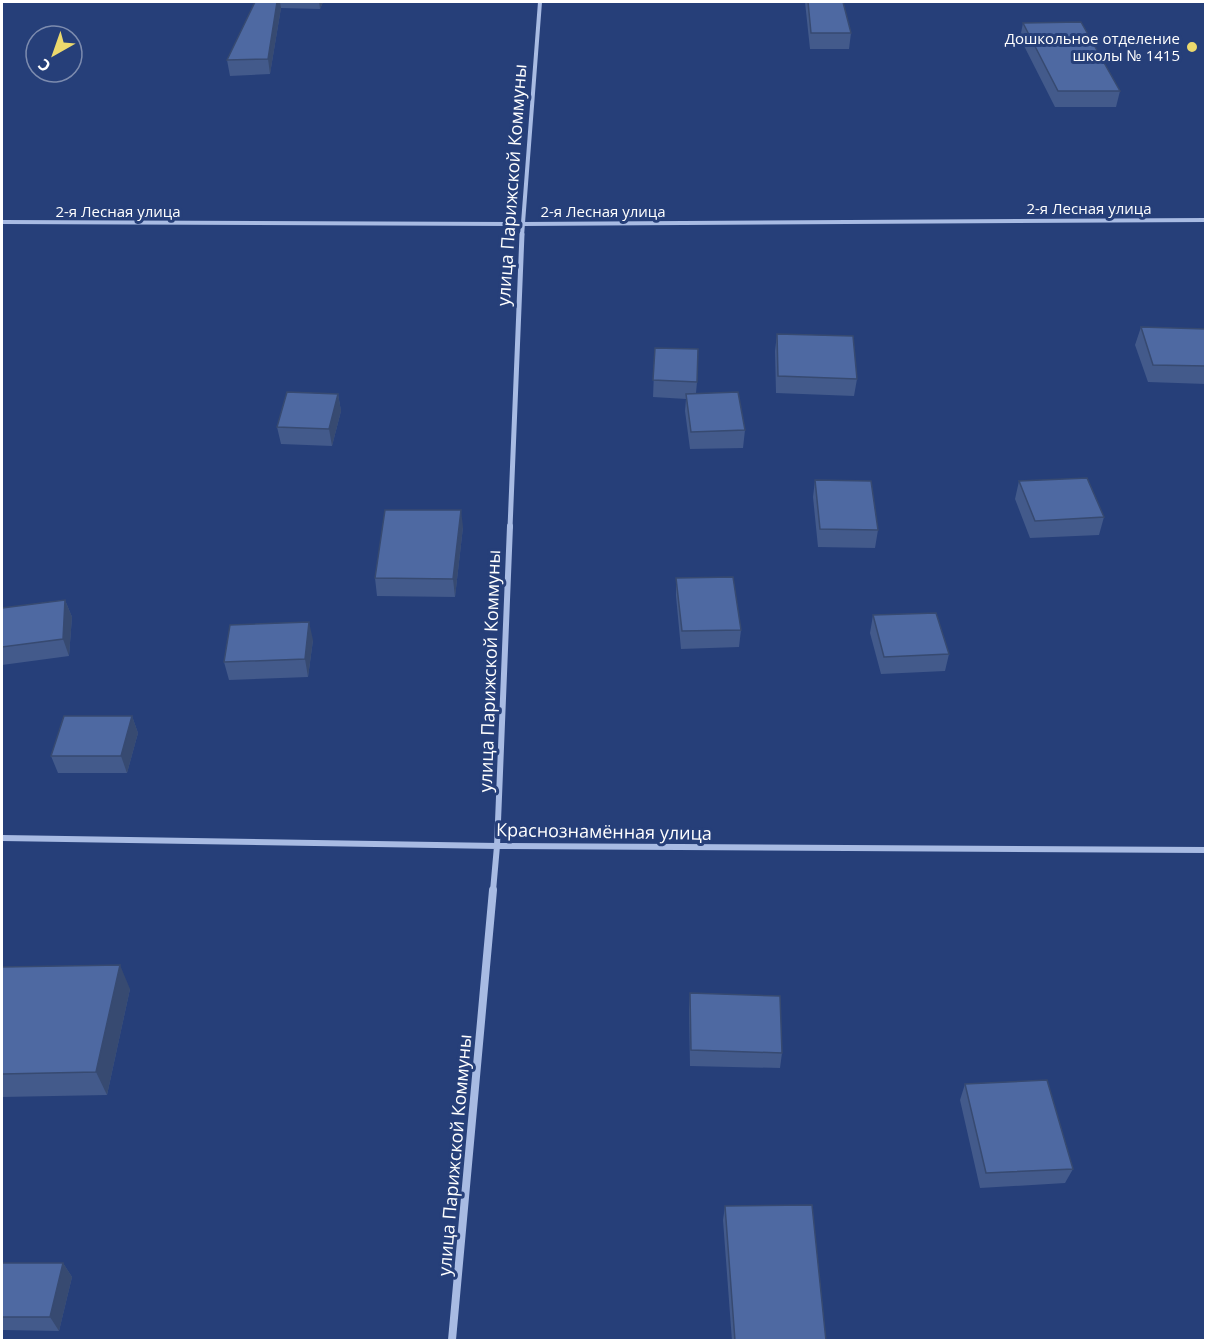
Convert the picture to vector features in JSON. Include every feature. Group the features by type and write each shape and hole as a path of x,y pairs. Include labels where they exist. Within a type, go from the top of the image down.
{"street":[{"name":"улица Парижской Коммуны","path":"452,1341 497,846 522,224 540,2"},
{"name":"2-я Лесная улица","path":"2,222 522,224 1206,220"},
{"name":"Краснознамённая улица","path":"2,838 497,846 1206,850"}],"building":[{"path":"255,2 277,2 268,59 227,60"},
{"path":"808,2 843,2 851,33 811,33"},
{"path":"1081,22 1120,91 1058,91 1023,23"},
{"path":"1141,327 1206,329 1206,366 1153,365"},
{"path":"777,334 853,336 857,379 778,376"},
{"path":"655,348 698,349 697,382 653,380"},
{"path":"287,392 338,394 329,429 277,427"},
{"path":"738,392 745,430 691,432 686,394"},
{"path":"1087,478 1104,517 1035,521 1019,481"},
{"path":"815,480 871,481 878,530 820,529"},
{"path":"385,510 461,510 453,579 375,578"},
{"path":"733,577 741,630 682,631 676,578"},
{"path":"65,600 63,639 2,647 2,608"},
{"path":"936,613 949,654 884,657 873,615"},
{"path":"309,622 305,659 224,662 230,625"},
{"path":"64,716 132,716 121,756 51,756"},
{"path":"120,965 96,1072 2,1074 2,967"},
{"path":"690,993 780,996 782,1053 691,1050"},
{"path":"1047,1080 1073,1169 986,1173 965,1084"},
{"path":"812,1205 826,1341 735,1341 725,1206"},
{"path":"2,1263 63,1263 50,1317 2,1317"}],"place":[{"name":"Дошкольное отделение школы № 1415","path":"1192,47"}]}
